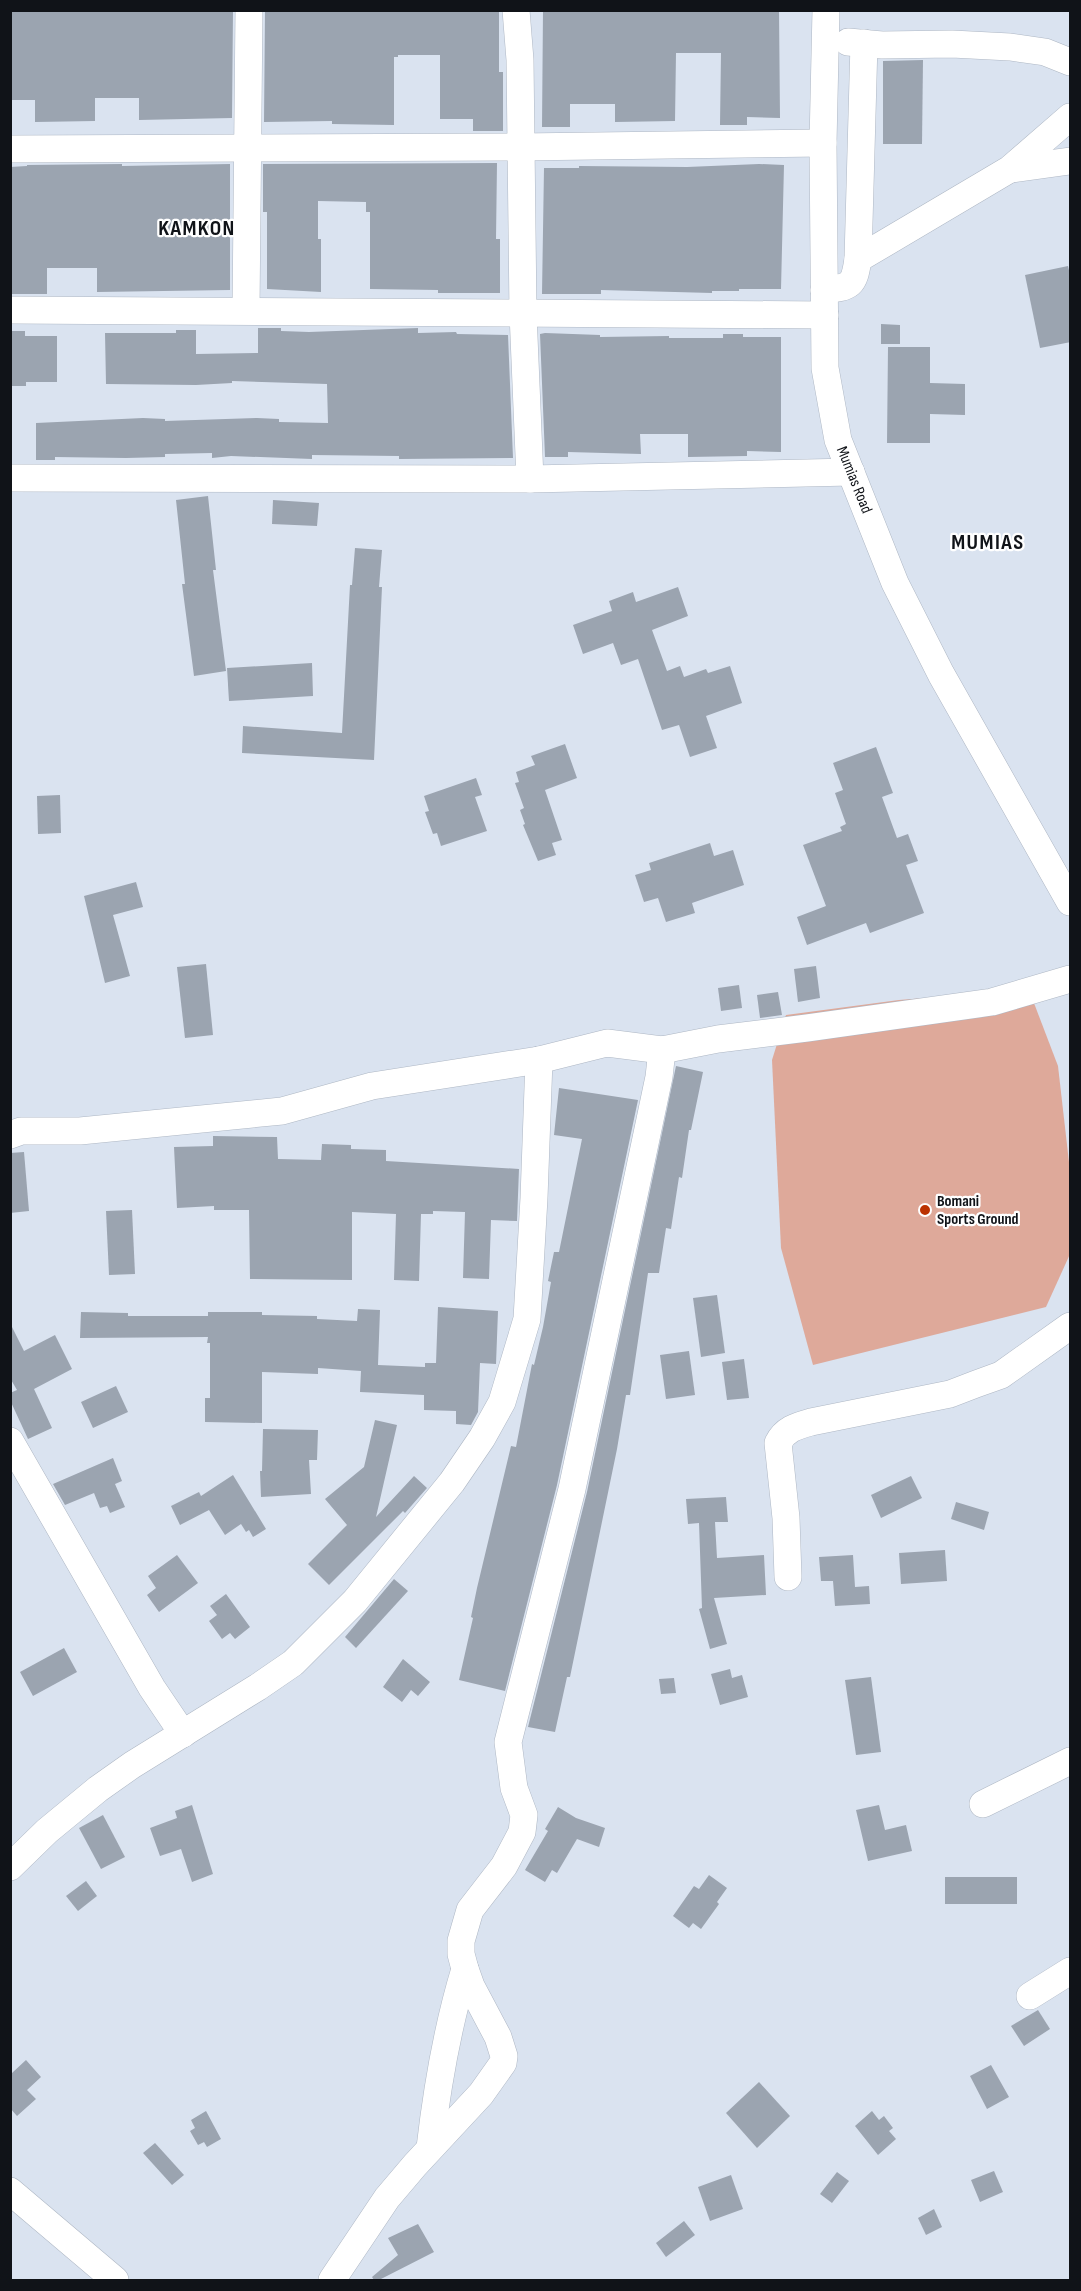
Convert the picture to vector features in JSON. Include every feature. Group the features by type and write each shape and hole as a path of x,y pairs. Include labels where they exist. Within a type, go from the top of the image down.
{"street":[{"path":"246,310 249,10"},
{"path":"516,10 520,60 523,313 530,479"},
{"name":"Mumias Road","path":"826,10 823,143 825,368 838,440 895,584 941,674 1071,902"},
{"path":"826,40 1010,47 1045,52 1071,62"},
{"path":"10,310 523,313 824,303 852,283 858,259 864,43"},
{"path":"858,259 1010,169 1071,117"},
{"path":"10,148 520,147 823,143"},
{"path":"1010,169 1071,160"},
{"path":"10,478 530,479 851,472"},
{"path":"10,1135 21,1131 80,1131 282,1111 372,1086 539,1060 607,1042 662,1050 718,1039 992,1002 1071,980"},
{"path":"332,2280 387,2198 481,2094 502,2063 504,2056 498,2037 465,1970 461,1941 470,1910 504,1866 522,1832 524,1815 514,1788 508,1742 572,1489 659,1077 662,1050"},
{"path":"10,1867 47,1831 98,1789 293,1663 355,1602 452,1482 482,1438 502,1402 527,1319 539,1060"},
{"path":"788,1577 786,1518 778,1443 782,1435 794,1427 811,1422 950,1394 1001,1375 1071,1326"},
{"path":"10,1441 140,1667 183,1734"},
{"path":"983,1804 1071,1761"},
{"path":"430,2148 438,2081 451,2016 465,1970"},
{"path":"1030,1996 1071,1971"},
{"path":"10,2191 115,2280"}],"shaded area":[{"name":"Bomani Sports Ground","path":"1029,990 1058,1066 1070,1171 1070,1254 1046,1307 813,1365 781,1248 772,1060 786,1015 899,1000"}],"building":[{"path":"10,10 233,10 232,118 139,120 139,98 95,98 95,121 35,122 35,100 10,100"},
{"path":"265,10 499,10 499,72 503,72 503,131 473,131 473,119 440,119 440,55 398,55 394,57 394,125 332,124 332,121 264,122"},
{"path":"543,10 779,10 780,118 747,117 747,125 720,125 721,53 676,53 675,121 615,122 615,104 570,104 570,127 542,127"},
{"path":"923,60 922,144 883,144 883,61"},
{"path":"497,163 496,239 500,239 500,293 438,293 438,290 370,289 370,212 366,212 366,202 318,201 321,292 267,289 267,212 263,212 263,164"},
{"path":"122,164 122,166 230,164 230,290 97,292 97,268 47,268 47,294 10,294 10,167"},
{"path":"784,165 781,289 739,289 739,291 712,291 712,293 601,290 601,294 542,294 544,168"},
{"path":"1068,266 1071,279 1071,342 1040,348 1025,275"},
{"path":"881,324 900,325 900,344 881,344"},
{"path":"258,328 309,332 418,328 418,333 456,332 457,334 508,335 513,458 399,459 399,456 312,455 312,459 231,456 212,458 212,453 126,458 55,457 55,460 36,460 36,423 143,418 165,419 165,421 257,418 279,419 279,422 328,423 327,384 232,381 232,383 196,385 106,384 105,333 176,333 176,330 196,330 196,354 258,353"},
{"path":"10,331 25,331 25,336 57,336 57,382 26,382 26,386 10,386"},
{"path":"540,334 600,335 600,337 723,338 723,334 743,334 743,337 781,337 781,452 747,451 747,456 688,457 688,434 640,434 641,454 568,452 568,457 545,457"},
{"path":"888,347 930,347 930,383 965,384 965,415 930,414 930,443 887,443"},
{"path":"208,496 216,570 213,570 226,671 194,676 182,584 185,584 176,500"},
{"path":"273,500 319,503 317,526 272,524"},
{"path":"355,548 382,550 374,760 242,753 243,726 342,733 350,585 352,585"},
{"path":"678,587 688,616 652,630 667,671 680,666 684,677 706,669 708,673 730,666 742,703 706,716 717,748 690,757 679,725 662,730 638,659 621,665 613,643 583,654 573,625 612,611 609,601 633,592 636,602"},
{"path":"312,663 313,696 229,701 227,668"},
{"path":"565,744 577,778 545,790 562,840 552,843 556,855 538,861 523,825 525,824 520,810 524,808 515,783 519,782 516,772 535,765 531,756"},
{"path":"876,747 893,793 882,797 897,838 908,834 918,861 906,865 924,913 870,933 866,923 807,945 797,917 826,906 803,845 842,831 840,827 846,824 835,793 843,790 833,763"},
{"path":"476,778 482,795 475,797 487,831 441,846 437,833 433,834 425,812 429,811 424,796"},
{"path":"60,795 61,833 38,834 37,796"},
{"path":"710,843 714,856 733,850 744,885 692,903 695,913 666,922 658,898 644,902 635,875 651,870 649,863"},
{"path":"136,882 143,907 113,915 130,976 105,983 84,896"},
{"path":"206,964 213,1035 185,1038 177,967"},
{"path":"816,966 820,998 798,1002 794,969"},
{"path":"739,985 742,1008 721,1011 718,988"},
{"path":"778,992 782,1015 760,1018 757,995"},
{"path":"676,1066 703,1072 691,1130 689,1130 682,1178 679,1177 671,1229 666,1228 659,1273 648,1273 630,1395 626,1395 570,1677 567,1677 555,1732 528,1727 587,1492"},
{"path":"559,1088 638,1100 557,1485 505,1691 459,1680 473,1618 471,1617 477,1588 511,1446 516,1447 532,1364 534,1365 543,1327 554,1252 559,1252 582,1139 554,1135"},
{"path":"213,1136 277,1137 278,1159 321,1160 322,1144 351,1145 351,1149 386,1150 386,1161 519,1169 517,1221 491,1220 489,1279 463,1278 465,1212 433,1211 433,1214 421,1214 419,1281 394,1280 396,1214 352,1212 352,1280 250,1279 249,1210 214,1210 214,1206 177,1208 174,1147 213,1146"},
{"path":"24,1152 29,1211 10,1213 10,1153"},
{"path":"132,1210 135,1274 109,1275 106,1211"},
{"path":"717,1295 725,1353 701,1357 693,1298"},
{"path":"438,1307 498,1311 496,1364 480,1363 478,1412 471,1425 456,1424 456,1411 424,1410 424,1395 360,1392 361,1371 318,1368 318,1374 262,1372 262,1423 205,1422 205,1398 210,1398 210,1343 207,1343 208,1337 80,1338 81,1312 128,1313 128,1316 208,1316 208,1312 262,1312 262,1315 317,1316 317,1319 357,1321 358,1309 380,1310 378,1365 425,1367 425,1363 436,1363"},
{"path":"10,1323 24,1351 55,1335 72,1369 34,1389 52,1428 28,1439 10,1400 10,1393 17,1390 10,1378"},
{"path":"689,1351 695,1395 666,1399 660,1355"},
{"path":"744,1359 749,1398 727,1400 722,1362"},
{"path":"116,1386 128,1412 93,1428 81,1402"},
{"path":"375,1420 397,1425 376,1517 414,1476 427,1488 405,1513 403,1511 329,1585 308,1564 347,1525 325,1499 364,1467"},
{"path":"263,1429 318,1430 317,1460 309,1460 311,1494 261,1497"},
{"path":"113,1458 122,1481 115,1484 125,1507 110,1513 107,1506 100,1508 94,1493 65,1505 53,1484"},
{"path":"233,1475 266,1529 253,1537 249,1530 246,1532 241,1524 225,1535 209,1510 180,1525 171,1506 199,1492 201,1496"},
{"path":"911,1476 922,1498 881,1518 871,1495"},
{"path":"726,1497 728,1522 715,1522 717,1558 764,1555 766,1595 714,1598 727,1644 710,1649 699,1609 702,1608 699,1523 688,1524 686,1499"},
{"path":"956,1502 989,1512 984,1530 951,1519"},
{"path":"945,1550 947,1581 901,1584 899,1553"},
{"path":"177,1555 198,1583 159,1612 147,1595 156,1588 148,1576"},
{"path":"853,1555 855,1587 869,1586 870,1604 835,1606 833,1581 821,1581 819,1557"},
{"path":"394,1579 408,1591 356,1648 345,1637"},
{"path":"226,1594 250,1627 235,1639 230,1633 222,1639 209,1621 217,1615 210,1606"},
{"path":"64,1648 77,1672 33,1696 20,1672"},
{"path":"403,1659 430,1682 418,1696 411,1690 402,1702 383,1687"},
{"path":"730,1669 732,1678 742,1675 748,1697 720,1705 711,1674"},
{"path":"871,1677 881,1752 856,1755 845,1680"},
{"path":"674,1678 676,1693 661,1694 659,1679"},
{"path":"192,1805 213,1874 192,1882 181,1849 160,1856 150,1828 177,1818 175,1811"},
{"path":"879,1805 885,1830 906,1825 912,1851 868,1861 856,1810"},
{"path":"558,1807 576,1818 605,1828 599,1847 577,1839 557,1873 552,1870 545,1882 525,1870 548,1831 545,1829"},
{"path":"103,1815 125,1857 101,1869 79,1828"},
{"path":"709,1875 727,1888 717,1902 719,1904 701,1929 693,1923 689,1928 673,1916 694,1886 699,1889"},
{"path":"945,1877 1017,1877 1017,1904 945,1904"},
{"path":"86,1881 97,1896 78,1911 66,1896"},
{"path":"1038,2010 1050,2029 1024,2046 1011,2026"},
{"path":"26,2060 41,2077 27,2090 36,2099 17,2116 10,2108 10,2071 12,2073"},
{"path":"991,2065 1009,2097 987,2109 970,2076"},
{"path":"759,2082 790,2116 757,2148 726,2113"},
{"path":"206,2111 221,2139 207,2147 204,2142 198,2145 190,2131 195,2128 191,2120"},
{"path":"872,2111 879,2120 884,2116 893,2128 889,2131 896,2139 878,2155 855,2126"},
{"path":"155,2143 184,2175 172,2185 143,2153"},
{"path":"994,2171 1003,2192 980,2202 971,2180"},
{"path":"837,2172 849,2181 832,2203 820,2194"},
{"path":"731,2175 743,2209 710,2221 698,2187"},
{"path":"934,2209 942,2227 926,2235 918,2218"},
{"path":"684,2221 695,2235 666,2257 656,2243"},
{"path":"418,2224 434,2252 379,2280 374,2280 372,2277 398,2255 388,2238"}],"place":[{"name":"Bomani Sports Ground","path":"925,1210"}],"district":[{"name":"KAMKON","path":"197,228"},
{"name":"MUMIAS","path":"988,542"}]}
